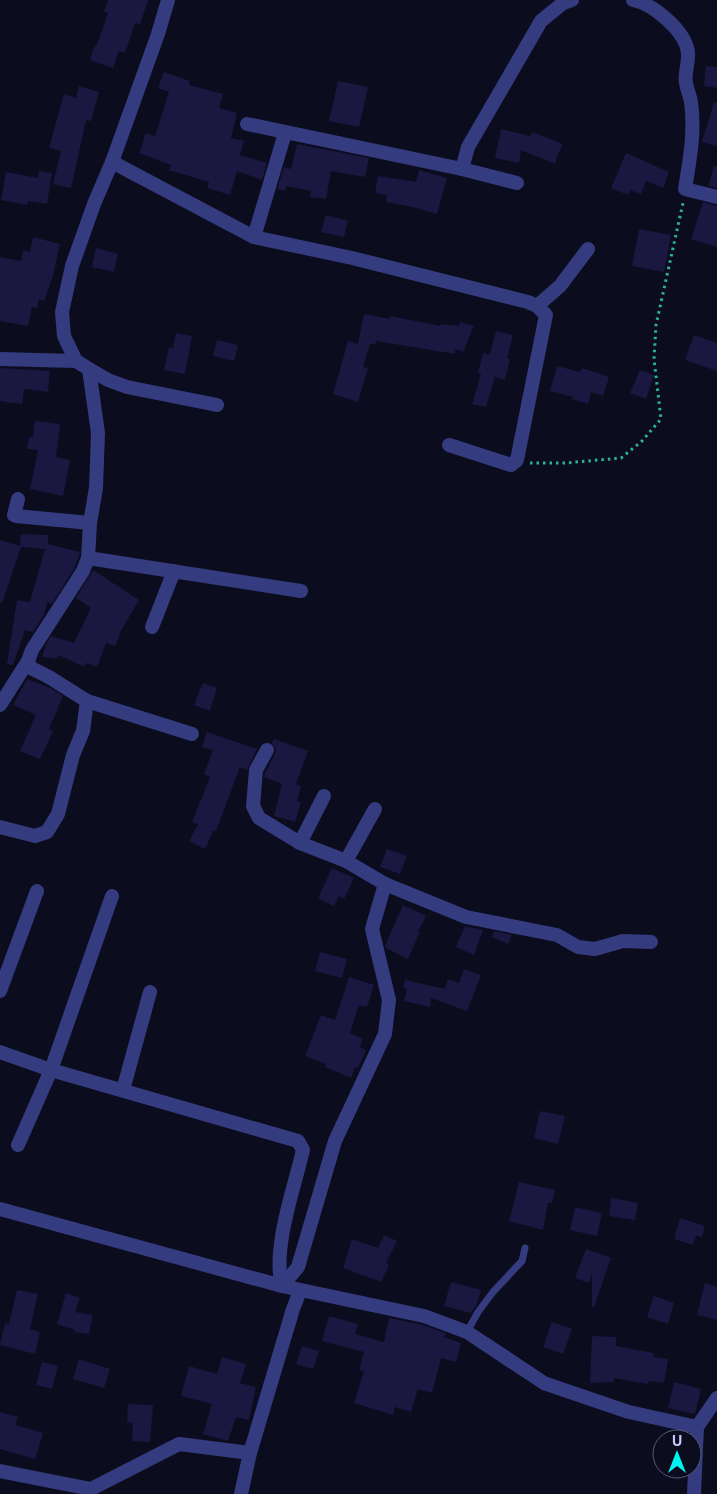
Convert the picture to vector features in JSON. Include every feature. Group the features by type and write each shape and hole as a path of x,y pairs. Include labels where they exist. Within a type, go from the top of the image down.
{"street":[{"path":"76,361 64,336 62,312 78,248 112,162 158,34 168,0"},
{"path":"462,168 468,148 542,21 563,3 572,0"},
{"path":"635,0 668,19 682,36 688,52 686,83 691,99 693,135 685,189 717,197"},
{"path":"247,124 462,168 516,183"},
{"path":"254,237 285,133"},
{"path":"112,162 254,237 361,261 528,302 536,306 546,315 517,460 511,465 449,445"},
{"path":"536,306 560,286 588,249"},
{"path":"0,359 76,361 108,380 127,387 217,405"},
{"path":"0,705 28,661 32,650 83,570 88,558 90,524 96,488 98,433 89,369"},
{"path":"18,499 14,515 16,516 90,524"},
{"path":"88,558 301,590"},
{"path":"152,628 174,571"},
{"path":"28,661 31,668 87,700 192,734"},
{"path":"0,826 35,836 47,832 58,814 73,755 83,731 87,700"},
{"path":"267,750 256,770 253,806 259,818 300,843 346,861 385,884 466,917 557,935 578,946 595,949 623,940 651,942"},
{"path":"300,843 324,796"},
{"path":"346,861 375,809"},
{"path":"282,1286 298,1267 336,1141 385,1034 389,1000 372,929 385,884"},
{"path":"0,991 37,891"},
{"path":"18,1146 51,1070 112,896"},
{"path":"123,1090 150,992"},
{"path":"0,1052 51,1070 298,1141 303,1150 281,1242 278,1273 282,1286"},
{"path":"0,1210 300,1291 424,1316 467,1332 544,1383 629,1412 697,1427"},
{"path":"241,1494 250,1453 300,1291"},
{"path":"694,1494 697,1427 717,1398"},
{"path":"0,1471 92,1489 179,1444 250,1453"}],"lane":[{"path":"467,1332 478,1312 493,1292 522,1262 525,1248"}],"path":[{"path":"515,463 565,463 621,458 642,441 661,420 654,359 656,324 677,235 685,189"}],"building":[{"path":"108,0 148,0 140,24 135,23 125,53 119,51 113,68 90,60 108,13 104,12"},
{"path":"706,66 717,67 717,88 704,86"},
{"path":"164,72 190,81 189,85 223,94 219,108 237,113 231,138 244,141 240,155 267,163 262,180 237,171 230,195 207,188 209,182 169,170 171,165 139,153 146,133 155,136 169,92 158,88"},
{"path":"338,81 368,87 359,127 329,121"},
{"path":"79,86 99,92 91,121 86,120 71,188 53,184 61,151 49,148 64,94 76,98"},
{"path":"714,102 717,103 717,146 702,142"},
{"path":"501,129 530,136 533,132 563,144 555,164 521,150 519,163 495,158"},
{"path":"297,144 369,158 365,177 331,171 326,199 310,197 311,191 286,186 285,191 277,189 284,167 291,169"},
{"path":"626,153 669,172 663,188 646,181 641,194 630,190 628,195 611,188"},
{"path":"714,166 717,166 717,188 708,186"},
{"path":"419,170 447,178 437,214 386,202 387,195 375,193 378,176 416,182"},
{"path":"39,171 52,173 47,204 28,201 27,205 1,200 6,172 38,178"},
{"path":"703,202 717,206 717,247 691,239"},
{"path":"326,215 348,221 344,237 321,232"},
{"path":"639,229 671,235 664,272 632,266"},
{"path":"33,237 60,244 53,276 44,301 39,299 37,308 32,307 28,326 0,321 0,257 21,261 23,250 30,252"},
{"path":"96,248 118,254 114,272 92,267"},
{"path":"364,314 390,319 390,316 440,326 440,324 459,326 460,322 474,326 463,352 455,349 455,354 376,341 375,344 370,344 363,367 368,368 358,402 333,394 348,341 358,344"},
{"path":"496,331 513,335 507,359 510,359 505,380 495,377 486,407 472,404 481,374 478,373 483,353 490,354"},
{"path":"176,333 192,336 185,374 164,370 169,347 173,348"},
{"path":"694,335 717,343 717,371 685,360"},
{"path":"217,340 238,345 234,361 213,356"},
{"path":"557,366 580,372 582,368 609,377 603,396 591,392 588,404 572,399 573,397 550,391"},
{"path":"0,368 50,371 48,392 24,389 22,404 0,401"},
{"path":"640,370 654,375 646,399 630,393"},
{"path":"35,421 60,424 56,457 70,460 63,496 30,489 38,450 27,449 29,437 33,437"},
{"path":"21,534 48,535 48,544 80,552 75,567 52,604 47,602 44,615 33,632 25,630 13,665 7,664 17,600 30,602 45,549 21,547 2,603 0,602 0,540 20,546"},
{"path":"93,570 139,600 119,634 115,646 106,643 97,667 86,663 85,667 58,655 57,659 42,657 51,636 74,643 91,608 76,598"},
{"path":"27,679 50,688 63,696 49,729 53,731 40,759 20,751 36,715 13,705"},
{"path":"203,683 217,688 210,711 194,705"},
{"path":"207,732 257,749 247,770 240,767 216,831 214,830 205,849 189,841 198,824 192,822 210,777 204,774 213,750 202,747"},
{"path":"274,739 308,751 296,784 301,786 297,801 301,802 295,822 274,816 282,784 264,777 275,754 276,749 272,743"},
{"path":"387,849 407,856 400,874 380,867"},
{"path":"332,868 354,878 344,899 339,896 334,906 318,898"},
{"path":"403,905 426,916 408,959 385,946"},
{"path":"465,926 483,930 474,955 456,947"},
{"path":"494,931 512,935 508,944 492,937"},
{"path":"320,952 347,959 342,978 315,971"},
{"path":"464,969 481,975 467,1011 431,998 430,1007 404,1001 407,989 403,988 405,980 445,989 448,979 459,983"},
{"path":"349,977 374,985 367,1007 359,1005 350,1033 363,1039 359,1047 366,1050 358,1068 355,1067 351,1078 325,1067 326,1064 305,1056 321,1015 335,1020"},
{"path":"540,1111 565,1116 558,1144 534,1138"},
{"path":"519,1182 555,1190 552,1203 548,1203 543,1230 509,1221"},
{"path":"611,1198 638,1203 635,1220 609,1216"},
{"path":"575,1207 602,1213 597,1236 570,1230"},
{"path":"680,1218 705,1226 702,1237 696,1236 693,1245 674,1239"},
{"path":"384,1235 397,1241 386,1263 389,1265 381,1282 343,1268 352,1239 378,1248"},
{"path":"586,1249 611,1258 594,1307 592,1307 592,1273 589,1283 575,1278"},
{"path":"451,1282 481,1290 476,1306 471,1313 444,1306"},
{"path":"705,1283 717,1287 717,1320 697,1315"},
{"path":"17,1290 38,1294 30,1329 40,1332 35,1354 0,1345 5,1323 9,1324"},
{"path":"66,1293 80,1298 75,1312 93,1315 89,1334 75,1332 75,1330 57,1324"},
{"path":"654,1296 674,1303 668,1324 647,1317"},
{"path":"329,1316 358,1324 355,1334 384,1342 389,1318 423,1325 446,1333 444,1337 461,1343 456,1362 441,1358 432,1393 418,1389 411,1412 395,1407 393,1415 354,1403 364,1371 359,1370 364,1352 322,1341"},
{"path":"552,1322 572,1329 563,1354 543,1347"},
{"path":"592,1336 616,1337 616,1346 654,1353 653,1357 668,1359 664,1383 649,1381 648,1384 614,1378 614,1382 590,1383"},
{"path":"302,1346 319,1351 313,1369 296,1364"},
{"path":"222,1357 246,1364 240,1383 256,1387 249,1420 236,1417 228,1441 203,1434 212,1404 181,1396 189,1366 217,1374"},
{"path":"79,1359 110,1369 104,1388 73,1379"},
{"path":"42,1362 58,1366 52,1389 36,1385"},
{"path":"674,1382 701,1389 695,1414 668,1408"},
{"path":"128,1404 153,1405 150,1442 132,1441 133,1423 127,1422"},
{"path":"0,1412 18,1417 15,1425 43,1433 35,1459 0,1449"}]}
